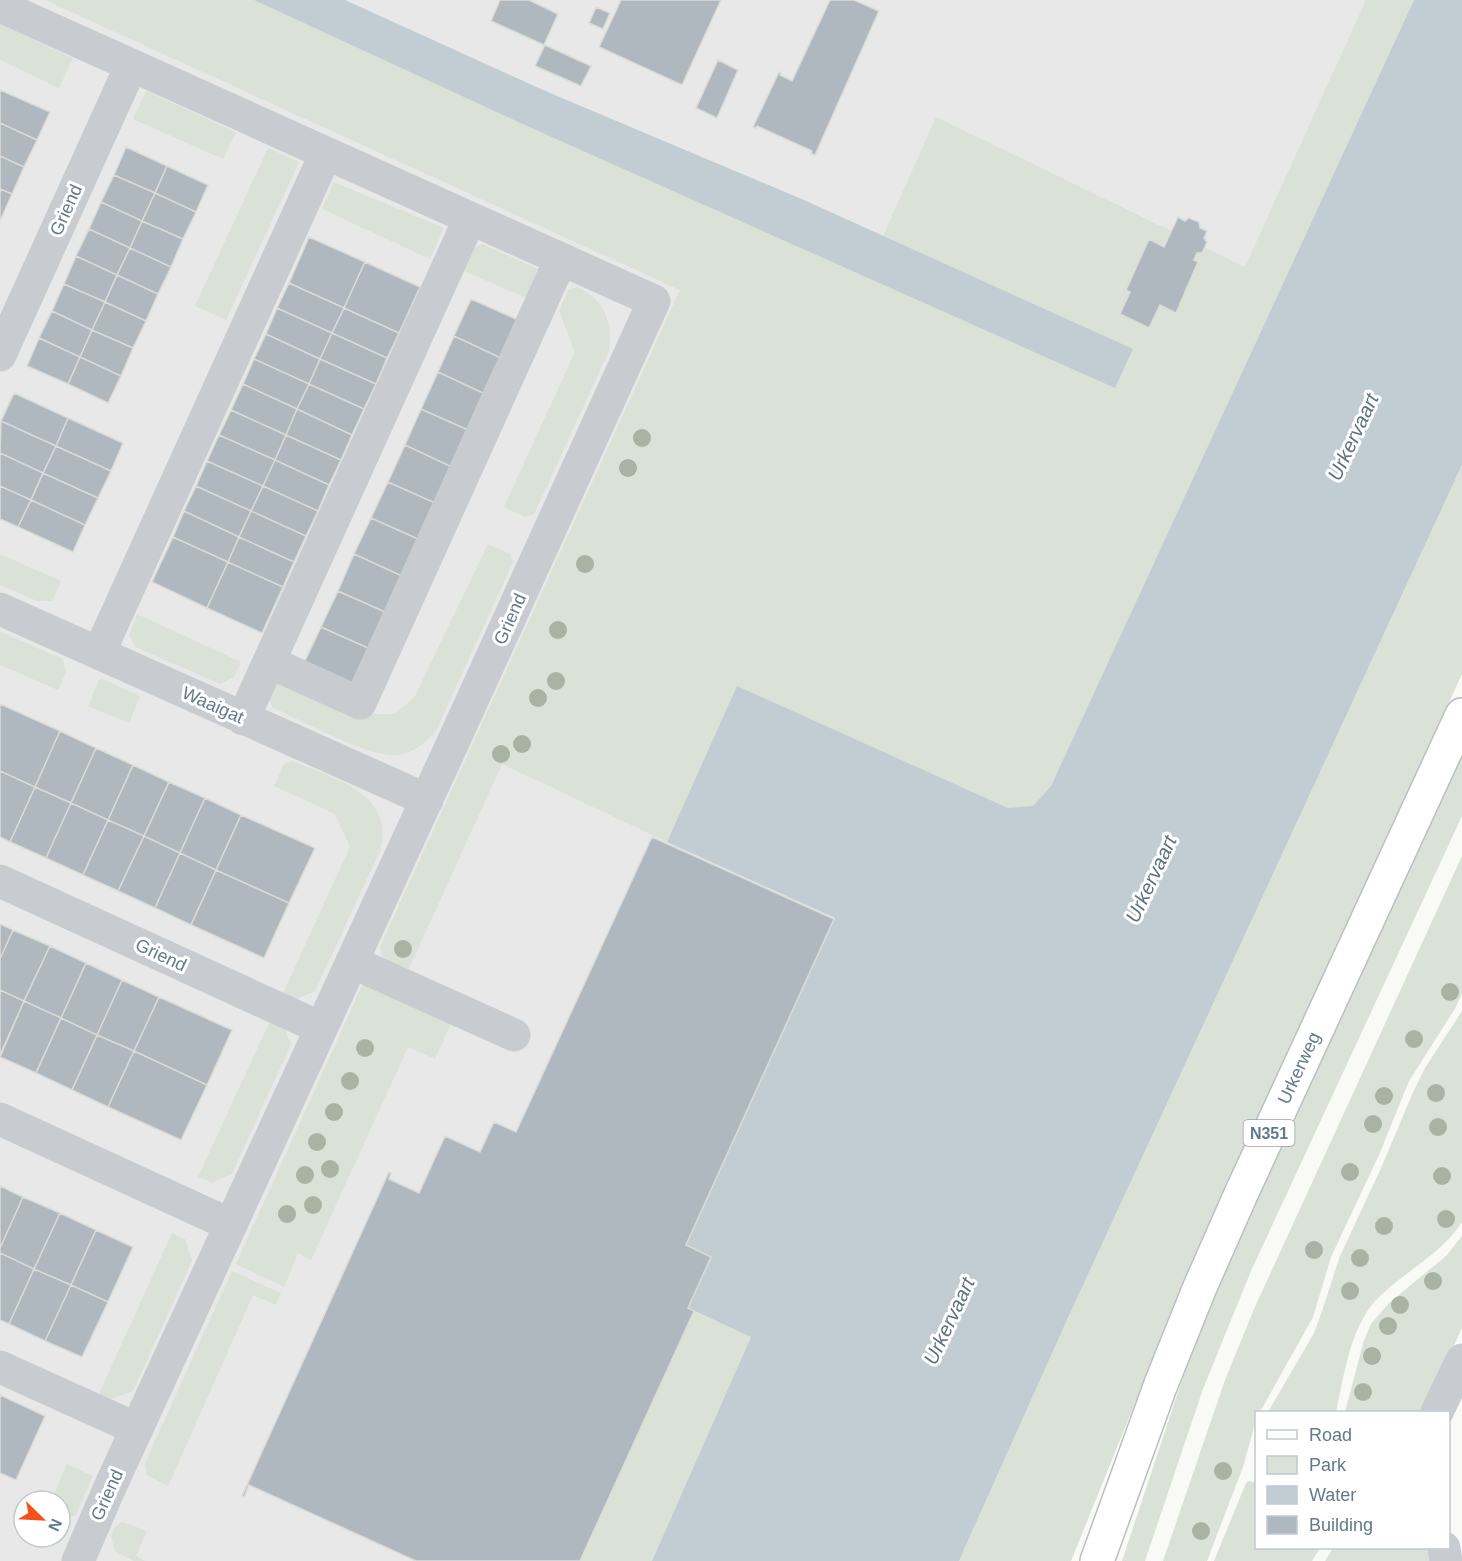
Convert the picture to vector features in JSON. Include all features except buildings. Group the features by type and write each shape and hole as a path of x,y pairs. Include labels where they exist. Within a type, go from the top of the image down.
{"main road":[{"name":"Urkerweg","path":"1097,1561 1161,1384 1200,1287 1462,715"}],"street":[{"name":"Griend","path":"0,6 654,301 78,1561"},
{"name":"Griend","path":"0,355 131,66"},
{"path":"99,653 326,153"},
{"path":"243,719 470,218"},
{"path":"269,662 360,703 561,259"},
{"name":"Waaigat","path":"0,609 427,800"},
{"name":"Griend","path":"0,881 321,1028"},
{"path":"352,962 514,1035"},
{"path":"0,1119 231,1225"},
{"path":"1438,1411 1462,1360"},
{"path":"0,1367 137,1429"}],"shaded area":[{"path":"0,0 1462,0 675,1561 0,1561"}],"green space":[{"path":"45,0 254,0 527,126 1132,349 883,236 936,117 1245,267 1366,0 1414,0 1051,786 1033,806 1008,808 738,687 667,842 502,764 408,971 383,959 380,947 680,290"},
{"path":"0,24 73,58 59,88 0,60"},
{"path":"146,91 236,132 223,159 133,119"},
{"path":"268,148 299,162 226,320 195,306"},
{"path":"334,182 444,228 430,259 322,209"},
{"path":"482,244 538,269 541,278 531,300 464,271 474,248"},
{"path":"577,287 594,298 605,313 609,330 609,351 534,514 525,517 504,507 575,352 559,311 568,290"},
{"path":"1462,465 1462,674 1253,1131 1141,1388 1071,1561 959,1561 1067,1320"},
{"path":"488,544 510,554 513,562 435,733 422,745 402,754 384,754 352,744 272,707 269,698 278,677 356,714 394,714 414,698"},
{"path":"0,554 61,581 52,601 37,601 0,585"},
{"path":"137,614 241,662 234,677 220,684 136,647 129,635"},
{"path":"0,632 63,659 66,672 58,690 0,665"},
{"path":"100,678 140,696 129,723 88,706"},
{"path":"1462,757 1462,816 1251,1271 1203,1389 1145,1561 1122,1561 1183,1377 1228,1262"},
{"path":"293,761 326,774 358,791 379,815 383,831 380,851 315,991 296,999 283,993 350,847 335,814 274,786 284,764"},
{"path":"1462,856 1462,993 1456,1007 1409,1081 1379,1155 1331,1257 1313,1317 1261,1411 1255,1411 1255,1424 1243,1467 1207,1561 1163,1561 1225,1380 1254,1309"},
{"path":"364,985 453,1019 435,1059 408,1047 311,1260 298,1253 284,1287 236,1264"},
{"path":"1462,1011 1462,1222 1444,1244 1387,1290 1367,1311 1349,1353 1336,1411 1269,1411 1314,1333 1340,1256 1425,1068"},
{"path":"270,1021 284,1027 291,1044 232,1174 212,1183 198,1177"},
{"path":"172,1233 185,1239 192,1261 133,1391 111,1399 99,1394"},
{"path":"1462,1236 1462,1328 1423,1411 1345,1411 1364,1340 1371,1324 1389,1303 1446,1256"},
{"path":"232,1271 281,1293 276,1305 253,1295 168,1486 147,1475 145,1463"},
{"path":"693,1311 751,1337 652,1561 581,1561"},
{"path":"67,1464 93,1476 75,1516 72,1516 72,1489 56,1489"},
{"path":"1249,1481 1255,1483 1255,1549 1319,1549 1312,1561 1214,1561 1246,1483"},
{"path":"122,1522 147,1531 136,1556 145,1561 134,1561 115,1551 111,1536 115,1527"},
{"path":"1332,1549 1431,1549 1433,1561 1325,1561"}],"water":[{"path":"254,0 345,0 543,90 804,200 1133,349 1115,388 527,126"},
{"name":"Urkervaart","path":"1414,0 1462,0 1462,465 1067,1320 959,1561 652,1561 751,1337 688,1308 711,1257 686,1245 835,918 667,842 737,686 1008,808 1033,806 1051,786"}]}
